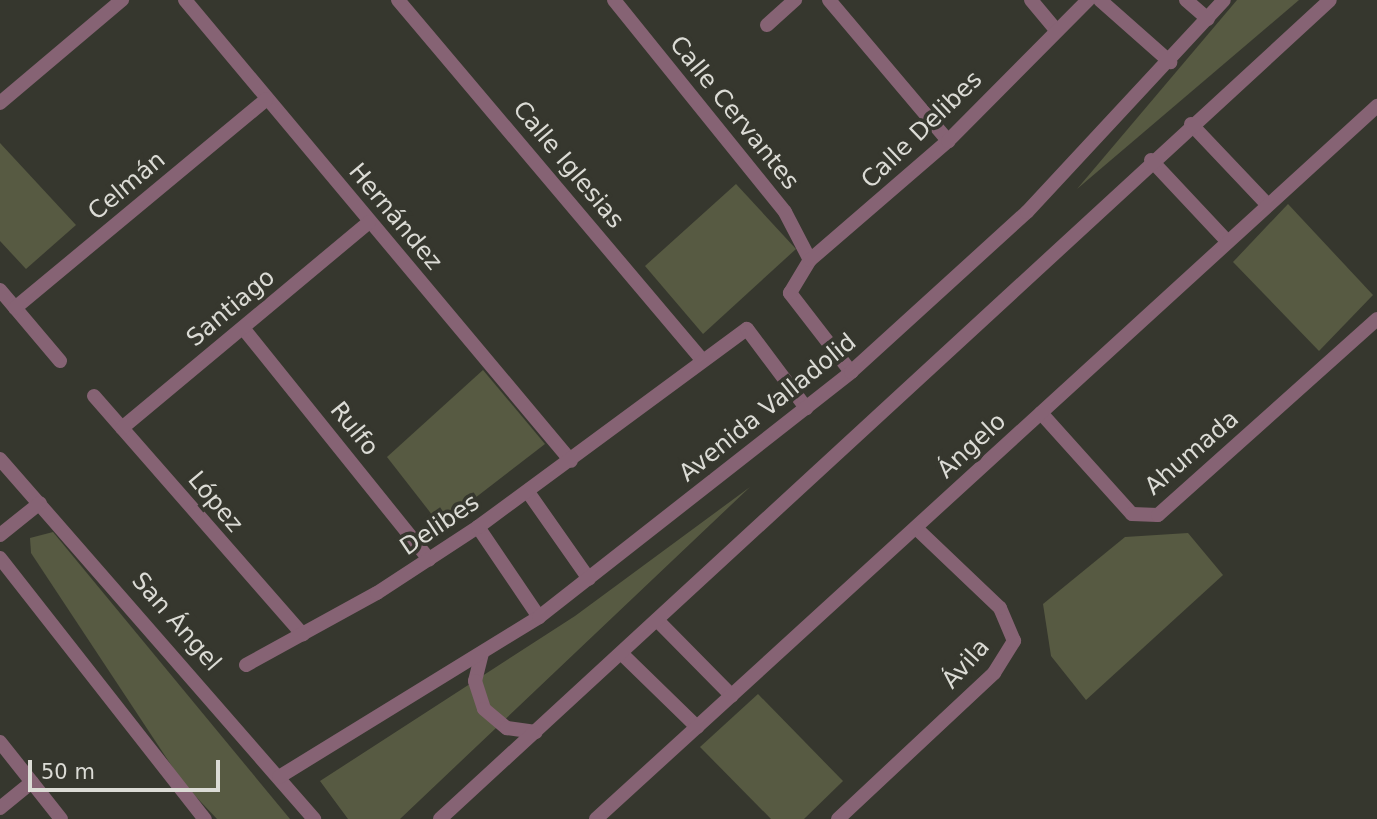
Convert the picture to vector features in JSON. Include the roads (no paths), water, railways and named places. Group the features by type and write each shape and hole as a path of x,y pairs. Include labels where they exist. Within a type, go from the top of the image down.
{"street":[{"path":"0,103 121,0"},
{"name":"Hernández","path":"186,0 571,461"},
{"name":"Calle Iglesias","path":"398,0 702,360"},
{"name":"Calle Cervantes","path":"614,0 785,212 810,260"},
{"path":"768,25 795,0"},
{"path":"829,0 948,141"},
{"path":"1031,0 1056,30"},
{"name":"Calle Delibes","path":"851,372 790,293 810,260 948,141 1088,0"},
{"path":"1101,0 1170,62"},
{"path":"1186,0 1208,19"},
{"name":"Avenida Valladolid","path":"279,777 539,617 851,372 999,239 1170,62 1224,0"},
{"path":"440,819 658,621 1151,160 1331,0"},
{"name":"Celmán","path":"15,308 267,99"},
{"name":"Ángelo","path":"596,819 916,528 1266,203 1377,106"},
{"path":"1191,124 1266,203"},
{"path":"1151,160 1226,240"},
{"name":"Santiago","path":"122,428 369,222"},
{"path":"0,290 60,361"},
{"name":"Ahumada","path":"1041,413 1132,514 1158,515 1377,319"},
{"name":"Rulfo","path":"243,328 429,559"},
{"path":"702,360 747,329 806,408"},
{"name":"Delibes","path":"246,665 303,635 478,527 571,461 702,360"},
{"name":"López","path":"94,396 303,635"},
{"name":"San Ángel","path":"0,459 314,819"},
{"path":"528,492 589,579"},
{"path":"0,535 40,503"},
{"path":"478,527 539,617"},
{"name":"Ávila","path":"838,819 994,673 1014,641 1000,608 916,528"},
{"path":"0,558 205,819"},
{"path":"658,621 732,696"},
{"path":"482,653 475,681 484,709 506,728 536,732"},
{"path":"622,654 697,727"},
{"path":"0,742 61,819"},
{"path":"0,808 32,782"}]}
